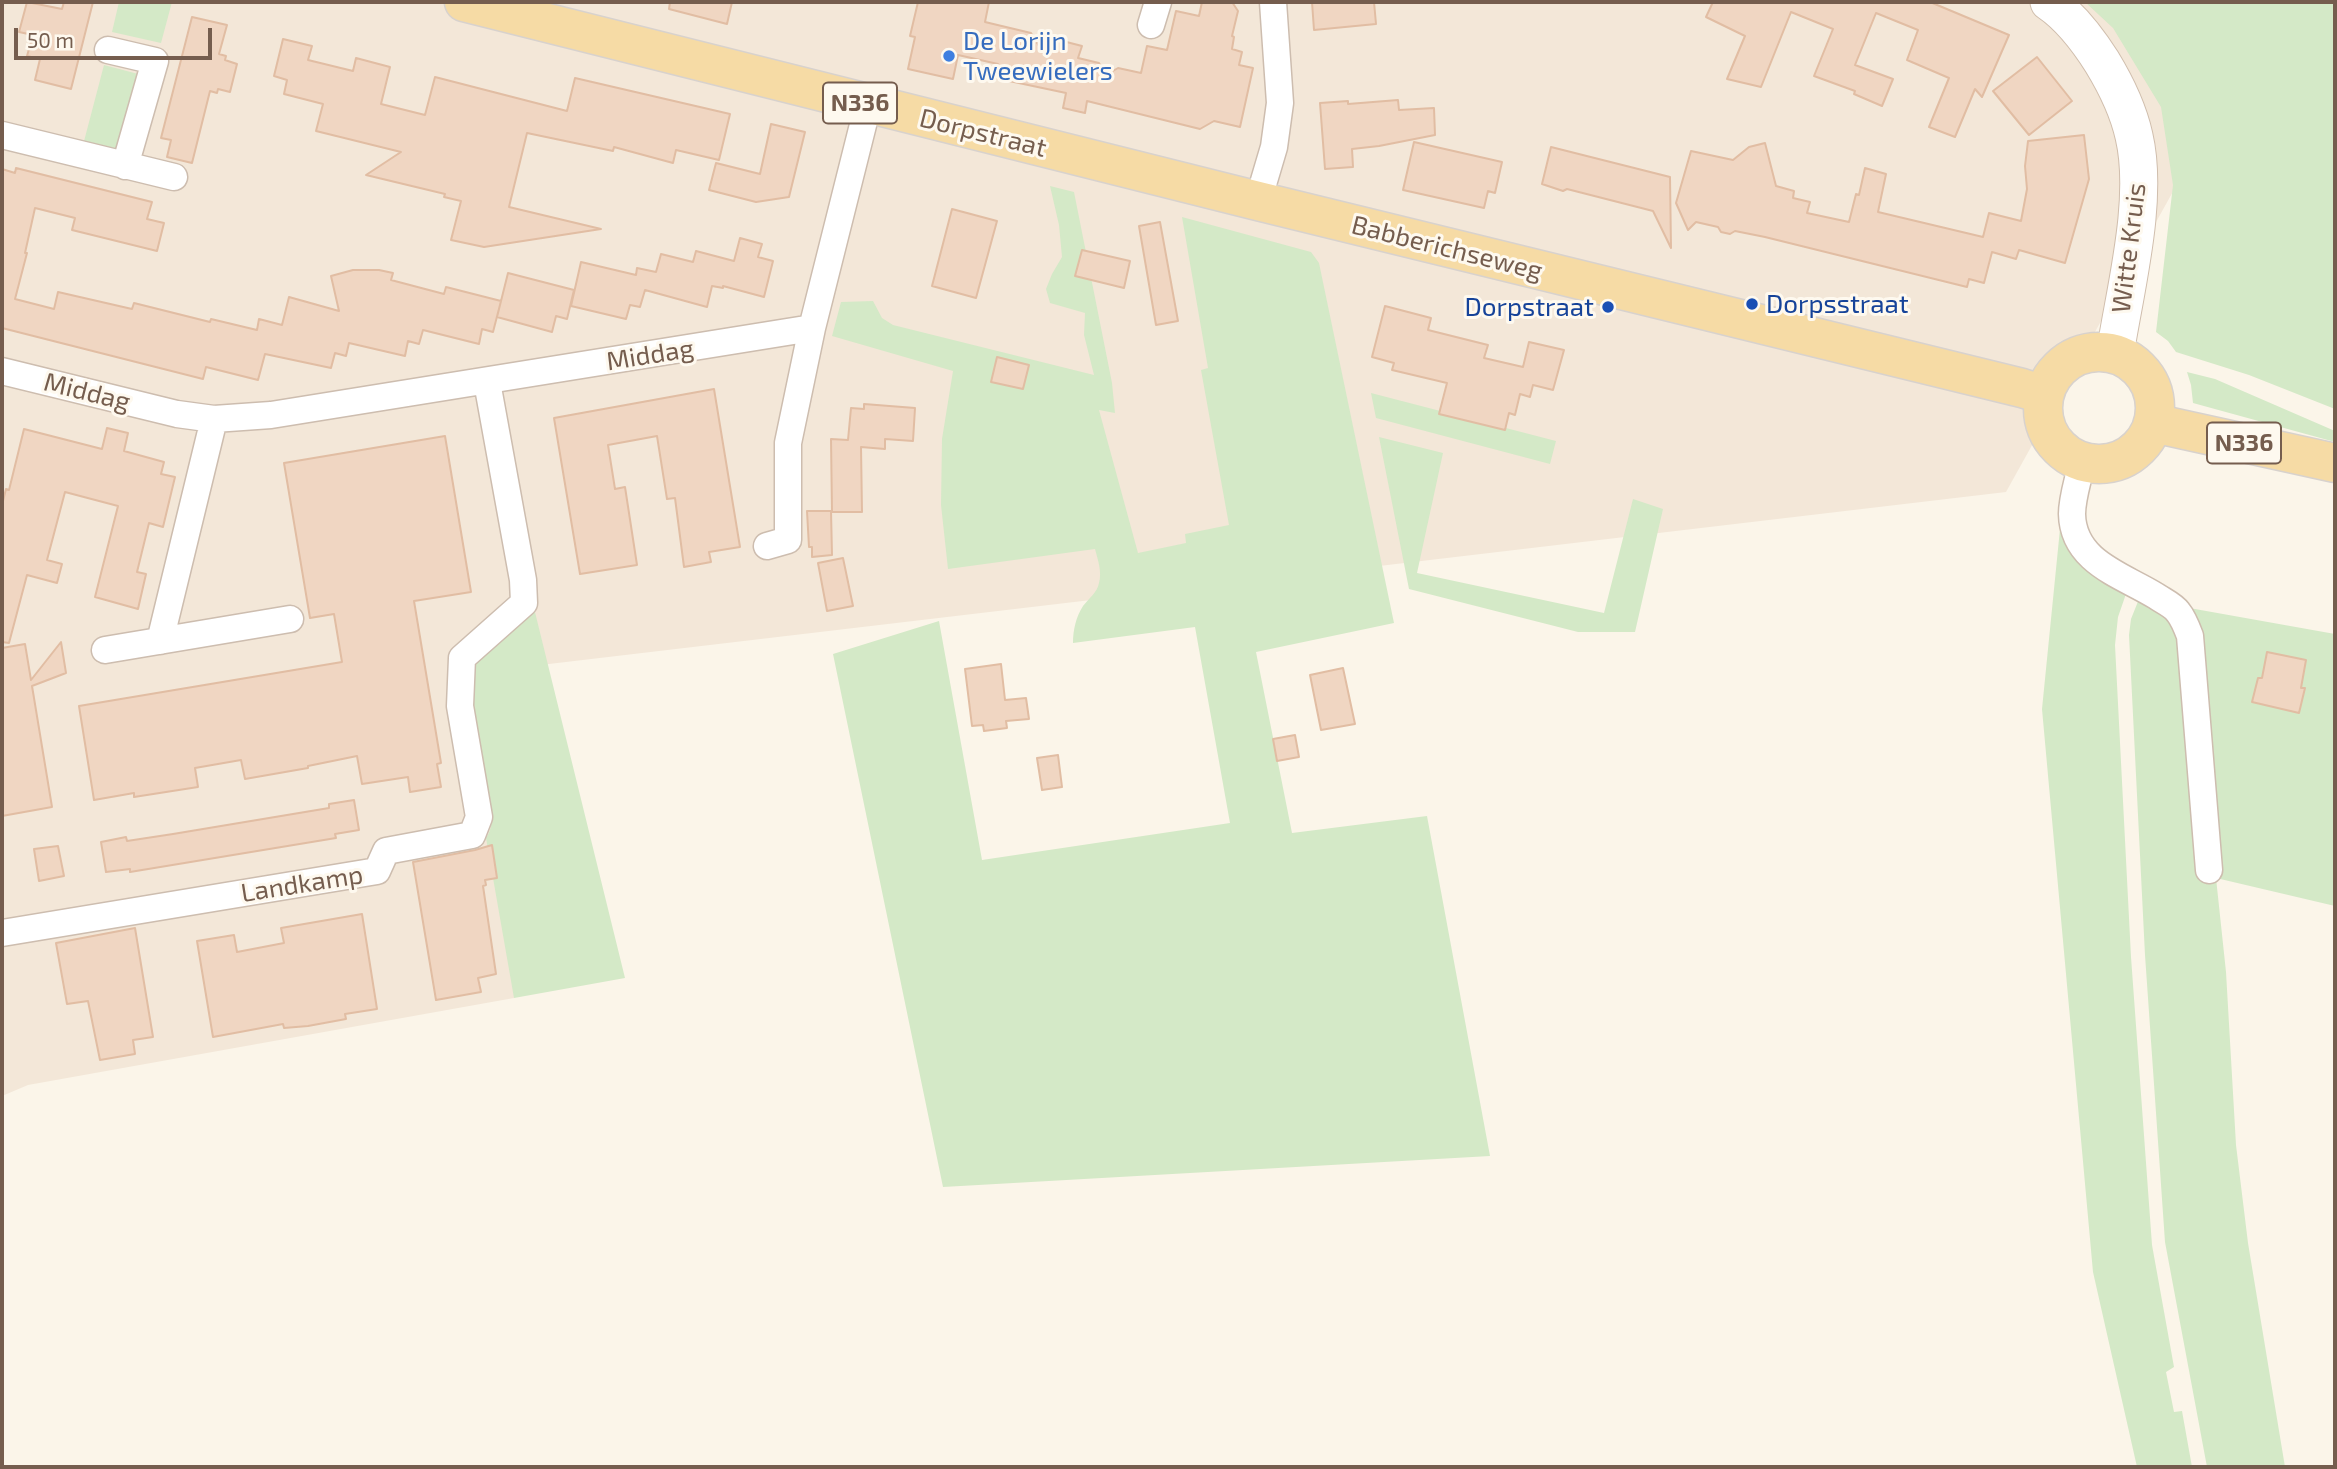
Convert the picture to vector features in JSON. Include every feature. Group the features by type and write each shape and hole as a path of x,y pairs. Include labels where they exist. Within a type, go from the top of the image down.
{"main road":[{"name":"Dorpstraat","path":"464,2 1258,201"},
{"name":"Witte Kruis","path":"2049,2 2062,11 2091,45 2119,90 2134,136 2140,188 2115,354"},
{"name":"Babberichseweg","path":"1258,201 2044,395"},
{"path":"2093,353 2115,354 2139,369 2148,381 2154,401 2153,423 2143,442 2126,457 2097,464 2082,461 2069,456 2050,436 2045,423 2044,395 2059,369 2071,360 2093,353"},
{"name":"N336","path":"2153,423 2335,463"}],"street":[{"path":"1258,201 1274,147 1280,103 1273,2"},
{"path":"108,50 155,61 125,166"},
{"path":"766,546 788,540 788,443 812,328 868,105"},
{"path":"2,135 174,177"},
{"name":"Middag","path":"2,371 151,408 214,419 271,415 812,328"},
{"name":"Landkamp","path":"2,933 377,871 386,851 472,835 480,817 460,706 462,658 524,603 523,580 487,382"},
{"path":"160,641 214,419"},
{"path":"2082,461 2072,509 2073,527 2079,542 2087,554 2100,564 2178,611 2190,636 2209,870"},
{"path":"105,650 289,619"}],"shaded area":[{"path":"2,2 2172,2 2255,44 2006,492 532,666 514,998 28,1085 2,1096"}],"green space":[{"path":"119,2 172,2 161,43 112,32"},
{"path":"2085,2 2335,2 2335,409 2249,375 2176,352 2168,341 2156,332 2173,185 2161,107 2113,28"},
{"path":"104,65 142,75 120,146 113,150 83,145"},
{"path":"1050,186 1074,192 1112,383 1115,413 1099,410 1138,553 1186,543 1185,534 1229,525 1201,370 1208,368 1182,217 1311,252 1319,263 1394,623 1256,652 1292,833 1427,816 1490,1156 943,1187 833,654 939,621 982,860 1230,823 1195,627 1073,643 1078,615 1095,593 1100,579 1095,549 948,569 941,505 942,439 953,371 832,336 841,302 873,301 882,318 893,325 1094,375 1084,335 1085,313 1050,303 1046,289 1062,257 1059,225"},
{"path":"2187,372 2215,379 2335,431 2335,442 2193,403"},
{"path":"1371,393 1556,441 1550,464 1376,418"},
{"path":"1379,437 1443,453 1417,573 1604,613 1633,499 1663,509 1635,632 1578,632 1409,589"},
{"path":"2061,519 2127,591 2118,617 2115,645 2131,957 2152,1245 2174,1367 2166,1372 2174,1412 2182,1411 2192,1467 2137,1467 2093,1272 2042,709"},
{"path":"2139,599 2335,634 2335,906 2216,878 2226,972 2236,1145 2248,1243 2285,1467 2207,1467 2165,1242 2145,955 2129,635 2131,619"},
{"path":"533,604 625,978 514,998 486,838 492,824 491,804 474,732 470,683 478,661"}],"building":[{"path":"27,2 62,9 64,2 93,2 71,89 35,80 40,59 27,56 33,35 19,32"},
{"path":"670,2 732,2 727,24 669,9"},
{"path":"918,2 989,2 985,22 1031,33 1039,46 1051,38 1082,46 1078,58 1099,63 1106,75 1118,68 1141,73 1147,46 1167,50 1176,11 1199,16 1202,2 1232,2 1238,11 1232,49 1242,52 1239,65 1253,68 1240,127 1214,121 1200,129 1087,101 1085,113 1063,108 1066,93 995,78 998,64 958,55 953,79 908,69 915,37 910,36"},
{"path":"1312,2 1374,2 1376,24 1314,30"},
{"path":"1713,2 1930,2 2009,35 1982,97 1975,89 1955,137 1929,127 1949,78 1907,60 1918,30 1876,13 1855,65 1893,79 1882,106 1854,94 1855,91 1814,76 1833,29 1791,12 1761,87 1727,79 1745,36 1706,17"},
{"path":"192,17 227,25 219,54 226,56 225,60 237,64 230,92 218,89 217,93 210,91 192,163 167,157 171,140 161,138"},
{"path":"283,39 312,46 308,60 353,71 356,58 390,67 381,104 425,115 435,77 567,111 575,78 730,114 719,160 676,150 673,163 614,147 613,151 527,133 509,207 601,229 484,247 451,240 461,201 444,197 445,194 366,175 401,152 316,131 323,104 284,94 287,80 274,76"},
{"path":"2037,57 2072,101 2029,135 1993,91"},
{"path":"1398,100 1399,110 1434,108 1435,135 1352,149 1353,167 1325,169 1320,103"},
{"path":"771,124 805,132 789,197 756,202 709,190 716,163 760,174"},
{"path":"2084,135 2089,179 2065,263 2019,250 2016,259 1992,252 1984,283 1969,279 1967,287 1765,237 1735,231 1730,234 1721,232 1718,227 1696,222 1688,230 1676,203 1691,151 1733,160 1749,147 1765,143 1776,186 1794,191 1793,198 1810,202 1807,213 1849,222 1865,168 1886,174 1878,212 1983,237 1989,213 2021,221 2027,189 2025,166 2028,141"},
{"path":"1414,142 1502,162 1495,193 1488,191 1484,208 1403,190"},
{"path":"1551,147 1670,177 1671,248 1653,211 1542,184"},
{"path":"16,168 152,202 147,219 164,223 157,251 72,230 75,218 35,208 15,299 54,309 58,292 132,309 134,303 210,322 211,319 257,330 259,319 282,325 289,297 339,311 331,276 353,270 379,270 393,273 391,280 444,294 446,287 501,301 493,332 482,329 479,344 423,330 419,344 408,341 405,356 349,343 346,356 335,353 331,368 265,354 258,380 206,367 203,379 2,328 2,169 15,173"},
{"path":"952,209 997,221 976,298 932,286"},
{"path":"1160,222 1178,321 1156,325 1139,226"},
{"path":"740,238 762,244 758,257 773,261 764,297 723,286 712,286 707,307 645,290 640,307 630,305 626,319 571,306 581,262 636,275 637,268 656,272 661,254 693,262 696,251 734,261"},
{"path":"1082,250 1130,261 1124,288 1075,276"},
{"path":"508,273 574,290 567,319 556,316 552,332 497,317"},
{"path":"1385,306 1431,318 1428,330 1488,345 1484,358 1523,367 1529,342 1564,350 1553,390 1533,385 1530,397 1520,394 1515,415 1509,413 1505,430 1439,414 1447,383 1392,370 1394,363 1372,357"},
{"path":"997,357 1029,365 1023,389 991,382"},
{"path":"714,389 740,547 709,552 711,562 684,567 675,498 667,499 657,436 608,445 615,489 625,487 637,565 580,574 554,418"},
{"path":"864,404 915,408 913,441 885,439 885,449 861,447 862,512 832,512 831,439 848,440 851,408 864,409"},
{"path":"107,428 128,433 124,451 164,462 161,474 175,477 163,527 149,523 137,572 146,574 138,609 95,597 118,506 65,492 47,560 62,564 57,583 27,575 9,643 2,642 2,505 6,489 9,490 24,429 102,449"},
{"path":"445,436 471,592 414,601 441,763 437,764 441,787 410,792 408,777 362,784 357,756 245,779 241,760 195,768 198,787 94,800 79,706 342,662 334,614 310,618 284,463"},
{"path":"807,511 831,511 832,555 812,557"},
{"path":"843,558 853,606 827,611 818,563"},
{"path":"61,642 66,673 32,686 52,807 2,816 2,648 25,644 31,680"},
{"path":"2267,652 2306,660 2301,688 2305,688 2299,713 2252,702 2258,678 2262,678"},
{"path":"1001,664 1005,700 1026,698 1029,719 1006,721 1007,728 984,731 983,725 972,726 965,669"},
{"path":"1343,668 1355,724 1321,730 1310,675"},
{"path":"1295,735 1299,757 1277,761 1273,739"},
{"path":"1058,755 1062,787 1042,790 1037,758"},
{"path":"354,800 359,830 335,834 336,838 130,872 130,869 106,872 101,842 126,837 127,841 173,834 329,808 329,804"},
{"path":"492,845 497,878 485,880 486,885 483,886 496,974 478,978 481,992 436,1000 413,862"},
{"path":"58,846 64,876 39,881 34,849"},
{"path":"362,914 377,1009 345,1014 346,1019 308,1026 284,1028 283,1024 213,1037 197,941 234,935 237,952 284,943 281,928"},
{"path":"135,928 153,1037 133,1040 135,1054 100,1060 88,1001 67,1004 56,943"}],"place":[{"name":"De Lorijn Tweewielers","path":"949,56"},
{"name":"Dorpsstraat","path":"1752,304"},
{"name":"Dorpstraat","path":"1608,307"}]}
